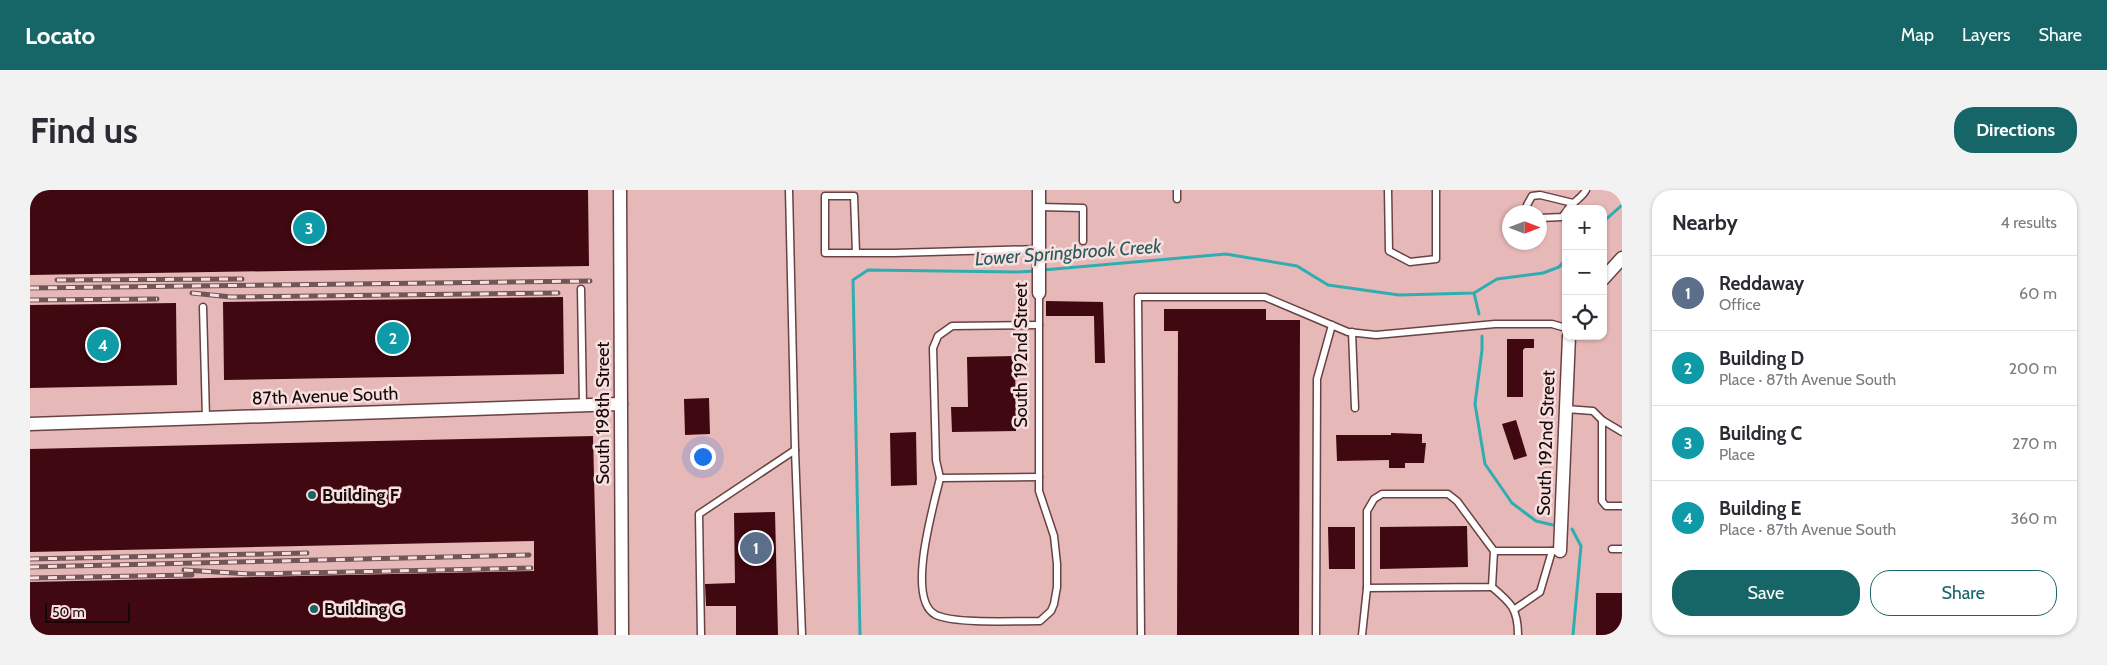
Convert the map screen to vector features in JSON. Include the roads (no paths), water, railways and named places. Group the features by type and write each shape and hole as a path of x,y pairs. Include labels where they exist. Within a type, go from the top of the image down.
{"street":[{"name":"South 198th Street","path":"620,190 622,635"},
{"name":"South 192nd Street","path":"1039,190 1039,293"},
{"path":"1607,275 1622,258"},
{"name":"South 192nd Street","path":"1556,551 1569,340"},
{"name":"87th Avenue South","path":"30,424 621,404"}],"lane":[{"path":"790,190 795,450 802,635"},
{"path":"1177,190 1177,198"},
{"path":"1388,190 1389,251 1410,262 1436,259 1436,190"},
{"path":"1571,205 1584,196 1586,190"},
{"path":"856,253 854,193 825,196 825,253 1039,254"},
{"path":"1527,205 1532,196 1540,195 1567,205"},
{"path":"1039,207 1083,208 1083,241"},
{"path":"1547,218 1562,217"},
{"path":"581,289 583,405"},
{"name":"South 192nd Street","path":"940,478 922,563 924,601 934,614 950,620 1040,621 1054,604 1057,586 1057,564 1054,536 1039,491 1039,293"},
{"path":"1141,635 1138,297 1265,297 1352,332 1376,335 1495,324 1552,324 1562,327"},
{"path":"203,307 206,418"},
{"path":"1039,325 952,326 938,336 933,348 936,460 940,478 1039,477"},
{"path":"1316,635 1317,379 1332,325"},
{"path":"1352,332 1355,408"},
{"path":"1565,409 1593,411 1602,420 1622,432"},
{"path":"1602,420 1602,501 1606,506 1622,506"},
{"path":"701,635 699,514 795,450"},
{"path":"1362,635 1367,588 1367,511 1374,499 1382,494 1448,494 1457,501 1494,551 1492,587"},
{"path":"1612,549 1622,549"},
{"path":"1494,551 1556,551 1540,592 1515,609"},
{"path":"1367,588 1492,587 1510,602 1515,609 1518,635"}],"waterway":[{"name":"Lower Springbrook Creek","path":"1607,218 1622,205"},
{"name":"Lower Springbrook Creek","path":"1043,270 1226,254 1297,266 1328,285 1399,295 1474,293 1497,279 1543,273 1559,267 1562,264"},
{"name":"Lower Springbrook Creek","path":"860,635 853,280 868,270 1037,271"},
{"path":"1474,293 1479,314"},
{"path":"1482,336 1475,404 1485,464 1512,503 1536,521 1553,525"},
{"path":"1572,529 1581,546 1573,635"}],"railway":[{"path":"57,280 242,279"},
{"path":"30,288 590,281"},
{"path":"192,293 231,297 558,293"},
{"path":"30,300 157,299"},
{"path":"30,559 307,553"},
{"path":"30,567 529,555"},
{"path":"184,570 250,574 531,568"},
{"path":"30,578 192,575"}],"place":[{"name":"Building C","path":"309,228"},
{"name":"Building D","path":"393,338"},
{"name":"Building E","path":"103,345"},
{"name":"Building F","path":"312,495"},
{"name":"Reddaway","path":"756,548"},
{"name":"Building G","path":"314,609"}]}
